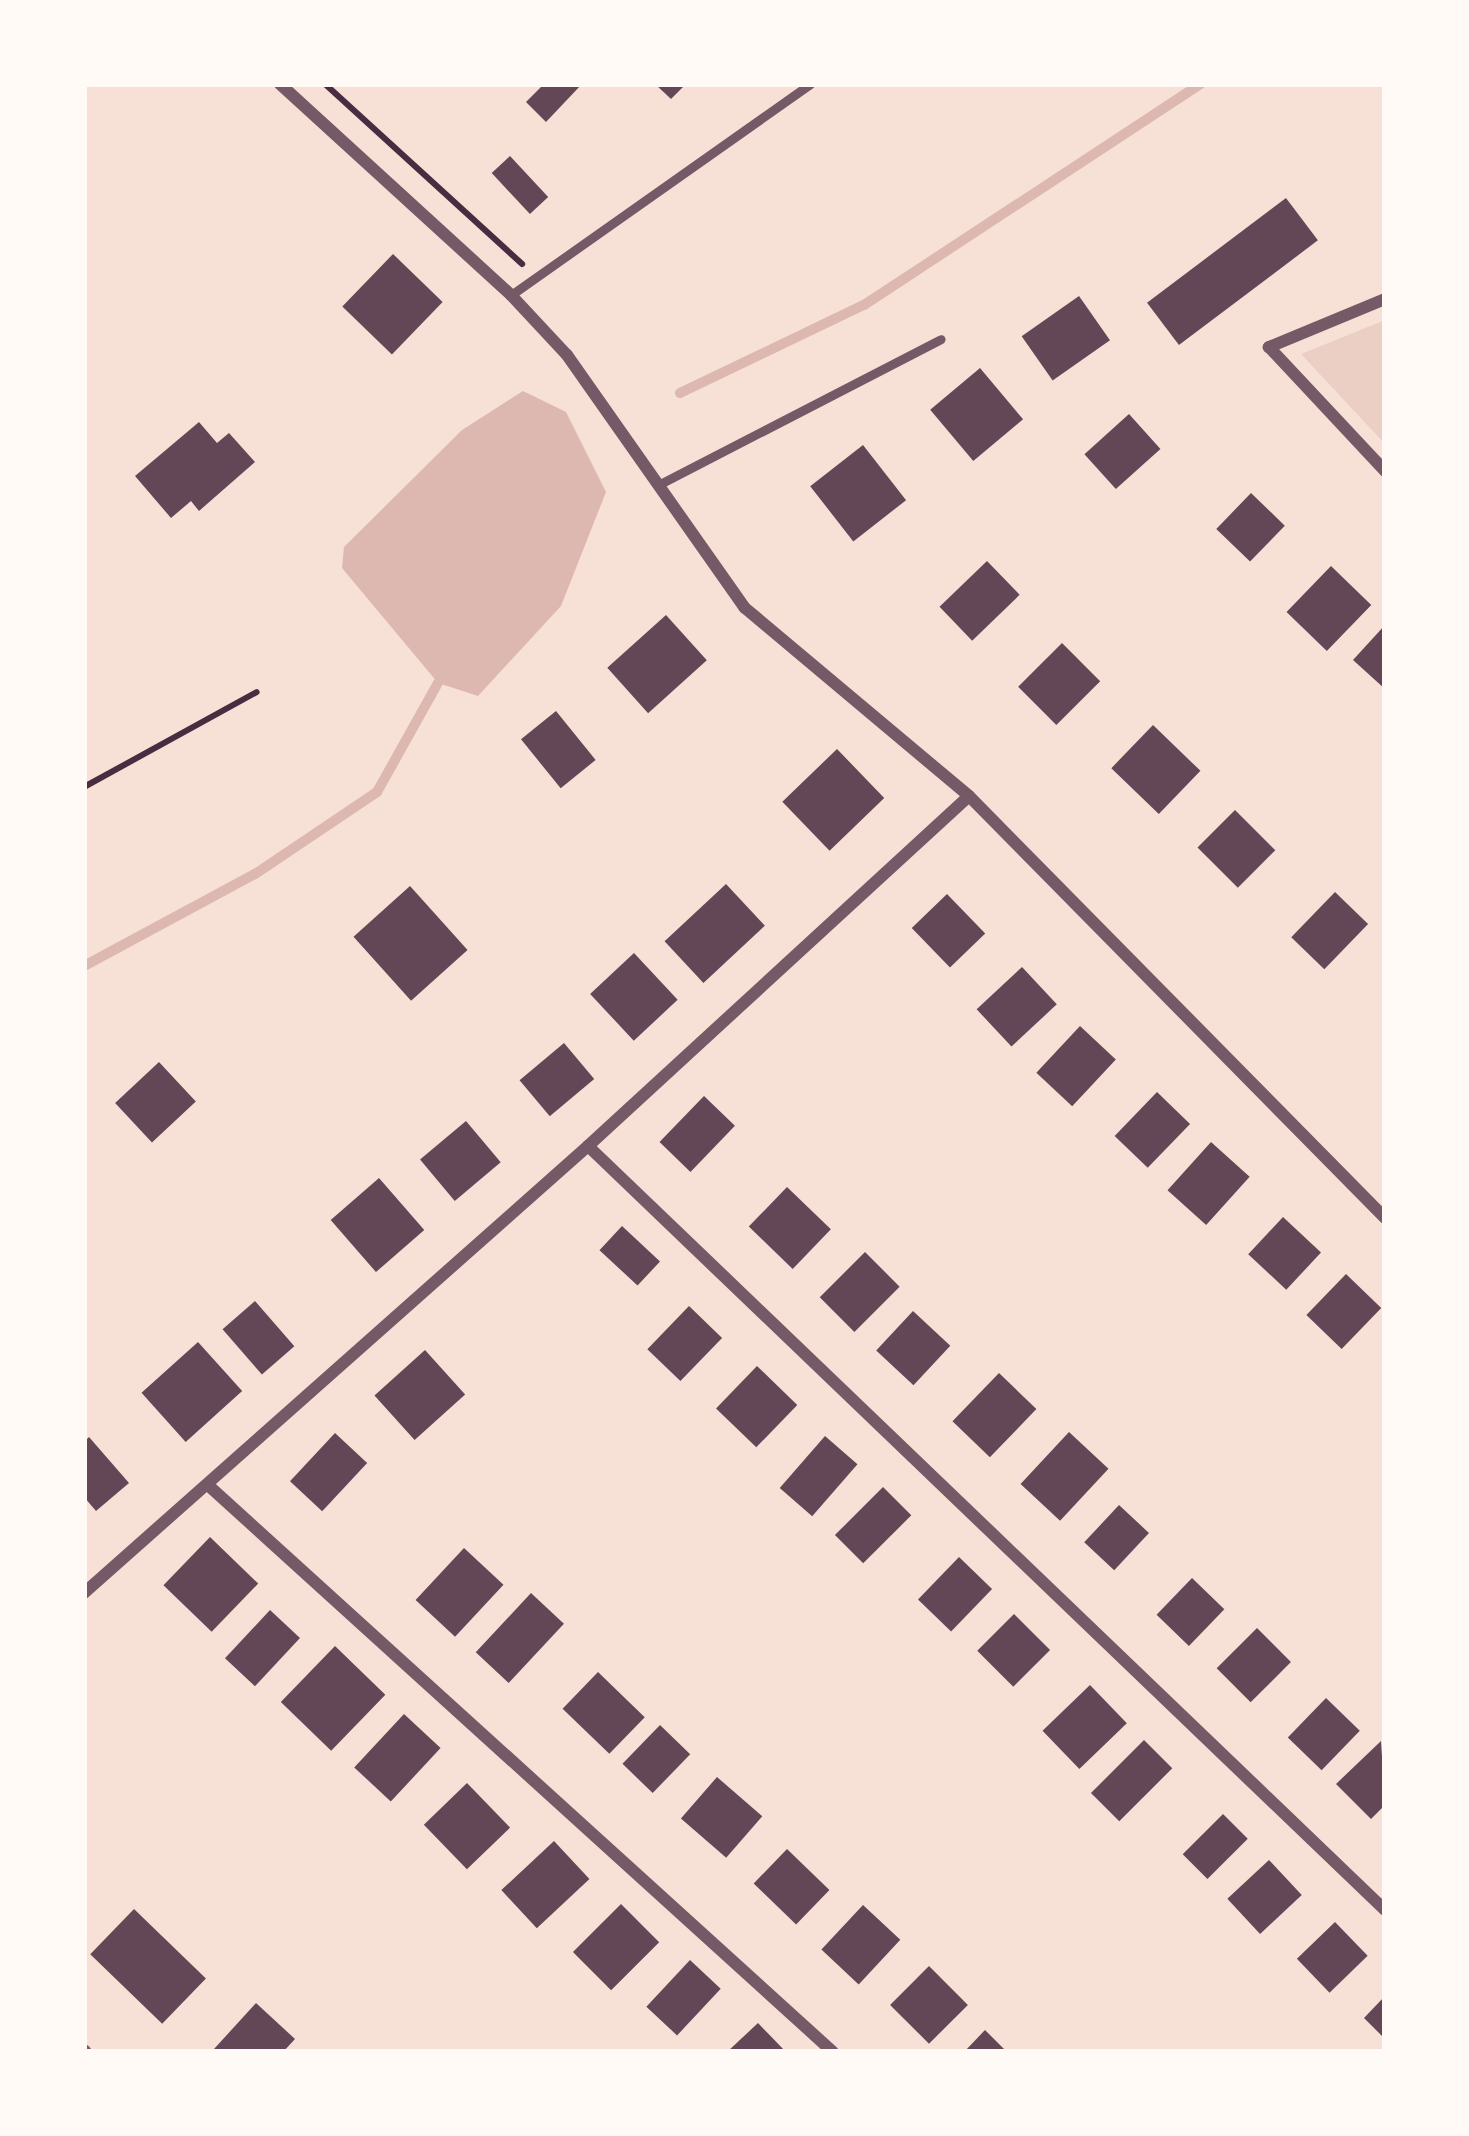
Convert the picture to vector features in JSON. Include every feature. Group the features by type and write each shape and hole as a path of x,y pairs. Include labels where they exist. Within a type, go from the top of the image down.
{"street":[{"path":"280,84 511,295 567,355 745,608 969,796 1385,1218"},
{"path":"1385,299 1269,347 1385,471"},
{"path":"84,1593 588,1146 969,796"},
{"path":"588,1146 1385,1910"},
{"path":"209,1486 833,2052"}],"lane":[{"path":"511,295 810,84"},
{"path":"658,485 940,339"}],"path":[{"path":"326,84 537,277"},
{"path":"84,787 257,692"}],"shaded area":[{"path":"1385,320 1385,444 1301,354"},
{"path":"523,391 566,412 606,492 561,606 478,696 438,683 342,568 344,547 462,430"}],"building":[{"path":"544,84 582,84 546,122 526,102"},
{"path":"655,84 686,84 671,99"},
{"path":"510,156 548,197 530,214 492,173"},
{"path":"1286,198 1318,240 1179,345 1147,303"},
{"path":"393,254 443,302 392,354 342,307"},
{"path":"1079,296 1110,340 1053,380 1022,336"},
{"path":"980,368 1023,419 973,461 930,410"},
{"path":"1129,414 1160,449 1116,489 1084,454"},
{"path":"199,422 217,443 229,433 255,462 199,511 191,501 171,518 135,476"},
{"path":"863,445 906,500 853,541 810,486"},
{"path":"1251,493 1285,526 1250,562 1216,529"},
{"path":"987,561 1020,595 972,641 940,607"},
{"path":"1331,566 1371,605 1327,651 1287,612"},
{"path":"666,615 707,660 648,713 607,668"},
{"path":"1385,625 1385,689 1353,660"},
{"path":"1062,643 1100,681 1056,725 1018,687"},
{"path":"556,711 596,760 561,788 521,739"},
{"path":"1153,725 1200,771 1159,814 1111,768"},
{"path":"837,749 884,798 830,851 782,802"},
{"path":"1235,810 1275,850 1238,888 1198,847"},
{"path":"726,884 765,926 703,983 665,941"},
{"path":"410,886 468,950 411,1001 354,937"},
{"path":"1335,892 1368,924 1324,969 1291,937"},
{"path":"947,894 985,934 950,968 912,928"},
{"path":"634,953 678,1000 634,1041 590,994"},
{"path":"1022,967 1057,1004 1011,1047 977,1009"},
{"path":"1080,1026 1116,1059 1072,1106 1036,1073"},
{"path":"564,1043 594,1079 550,1116 520,1080"},
{"path":"159,1062 196,1101 152,1142 115,1103"},
{"path":"1157,1092 1190,1124 1148,1168 1115,1136"},
{"path":"704,1096 735,1126 690,1172 660,1142"},
{"path":"466,1121 501,1162 455,1201 420,1160"},
{"path":"1211,1142 1250,1177 1206,1225 1168,1190"},
{"path":"379,1178 424,1230 376,1272 331,1220"},
{"path":"787,1187 831,1229 793,1269 749,1227"},
{"path":"1283,1217 1321,1252 1286,1290 1248,1254"},
{"path":"622,1226 660,1261 638,1286 599,1250"},
{"path":"865,1252 900,1287 854,1332 820,1297"},
{"path":"1346,1274 1381,1308 1342,1349 1306,1315"},
{"path":"255,1301 294,1346 262,1374 223,1329"},
{"path":"689,1306 722,1338 680,1381 647,1349"},
{"path":"913,1311 950,1346 913,1385 876,1350"},
{"path":"198,1342 242,1391 186,1442 142,1393"},
{"path":"425,1350 465,1395 415,1440 374,1396"},
{"path":"757,1366 797,1405 756,1447 716,1408"},
{"path":"999,1373 1036,1409 990,1457 952,1421"},
{"path":"1069,1432 1108,1469 1060,1521 1021,1484"},
{"path":"335,1433 367,1463 322,1511 290,1481"},
{"path":"825,1436 857,1464 812,1516 780,1488"},
{"path":"89,1437 129,1483 96,1511 84,1497 84,1442"},
{"path":"883,1487 911,1515 863,1563 835,1535"},
{"path":"1119,1505 1149,1533 1114,1570 1084,1542"},
{"path":"210,1537 258,1584 212,1632 163,1585"},
{"path":"464,1548 503,1585 455,1637 416,1600"},
{"path":"959,1557 992,1589 951,1631 918,1599"},
{"path":"1192,1578 1224,1609 1189,1646 1157,1615"},
{"path":"531,1593 564,1624 509,1683 476,1652"},
{"path":"270,1610 300,1638 255,1686 225,1658"},
{"path":"1014,1614 1050,1650 1013,1687 977,1651"},
{"path":"1257,1628 1291,1662 1251,1702 1217,1668"},
{"path":"335,1646 385,1695 331,1751 281,1702"},
{"path":"598,1672 645,1717 609,1754 563,1709"},
{"path":"1090,1685 1127,1723 1079,1769 1043,1731"},
{"path":"1326,1698 1360,1731 1322,1770 1288,1738"},
{"path":"404,1714 441,1748 391,1801 354,1767"},
{"path":"660,1725 690,1754 653,1793 622,1764"},
{"path":"1144,1740 1172,1768 1119,1821 1091,1793"},
{"path":"1381,1741 1385,1805 1371,1819 1336,1784"},
{"path":"717,1777 762,1816 726,1858 681,1819"},
{"path":"467,1783 510,1828 467,1869 424,1825"},
{"path":"1223,1814 1248,1839 1207,1879 1183,1854"},
{"path":"554,1841 589,1879 537,1928 501,1890"},
{"path":"787,1849 829,1890 796,1925 754,1884"},
{"path":"1269,1860 1302,1895 1260,1934 1227,1899"},
{"path":"621,1904 659,1942 611,1990 573,1952"},
{"path":"863,1905 900,1940 859,1984 821,1950"},
{"path":"134,1909 206,1978 162,2024 90,1954"},
{"path":"1335,1922 1368,1956 1330,1993 1297,1959"},
{"path":"690,1960 721,1989 677,2035 646,2007"},
{"path":"929,1966 968,2005 929,2044 890,2005"},
{"path":"1385,1996 1385,2039 1364,2018"},
{"path":"256,2003 295,2039 283,2052 217,2052 214,2049"},
{"path":"758,2023 786,2052 727,2052"},
{"path":"985,2030 1007,2052 964,2052"}],"waterway":[{"path":"680,393 864,305 1201,84"},
{"path":"84,966 255,874 377,792 438,683"}]}
